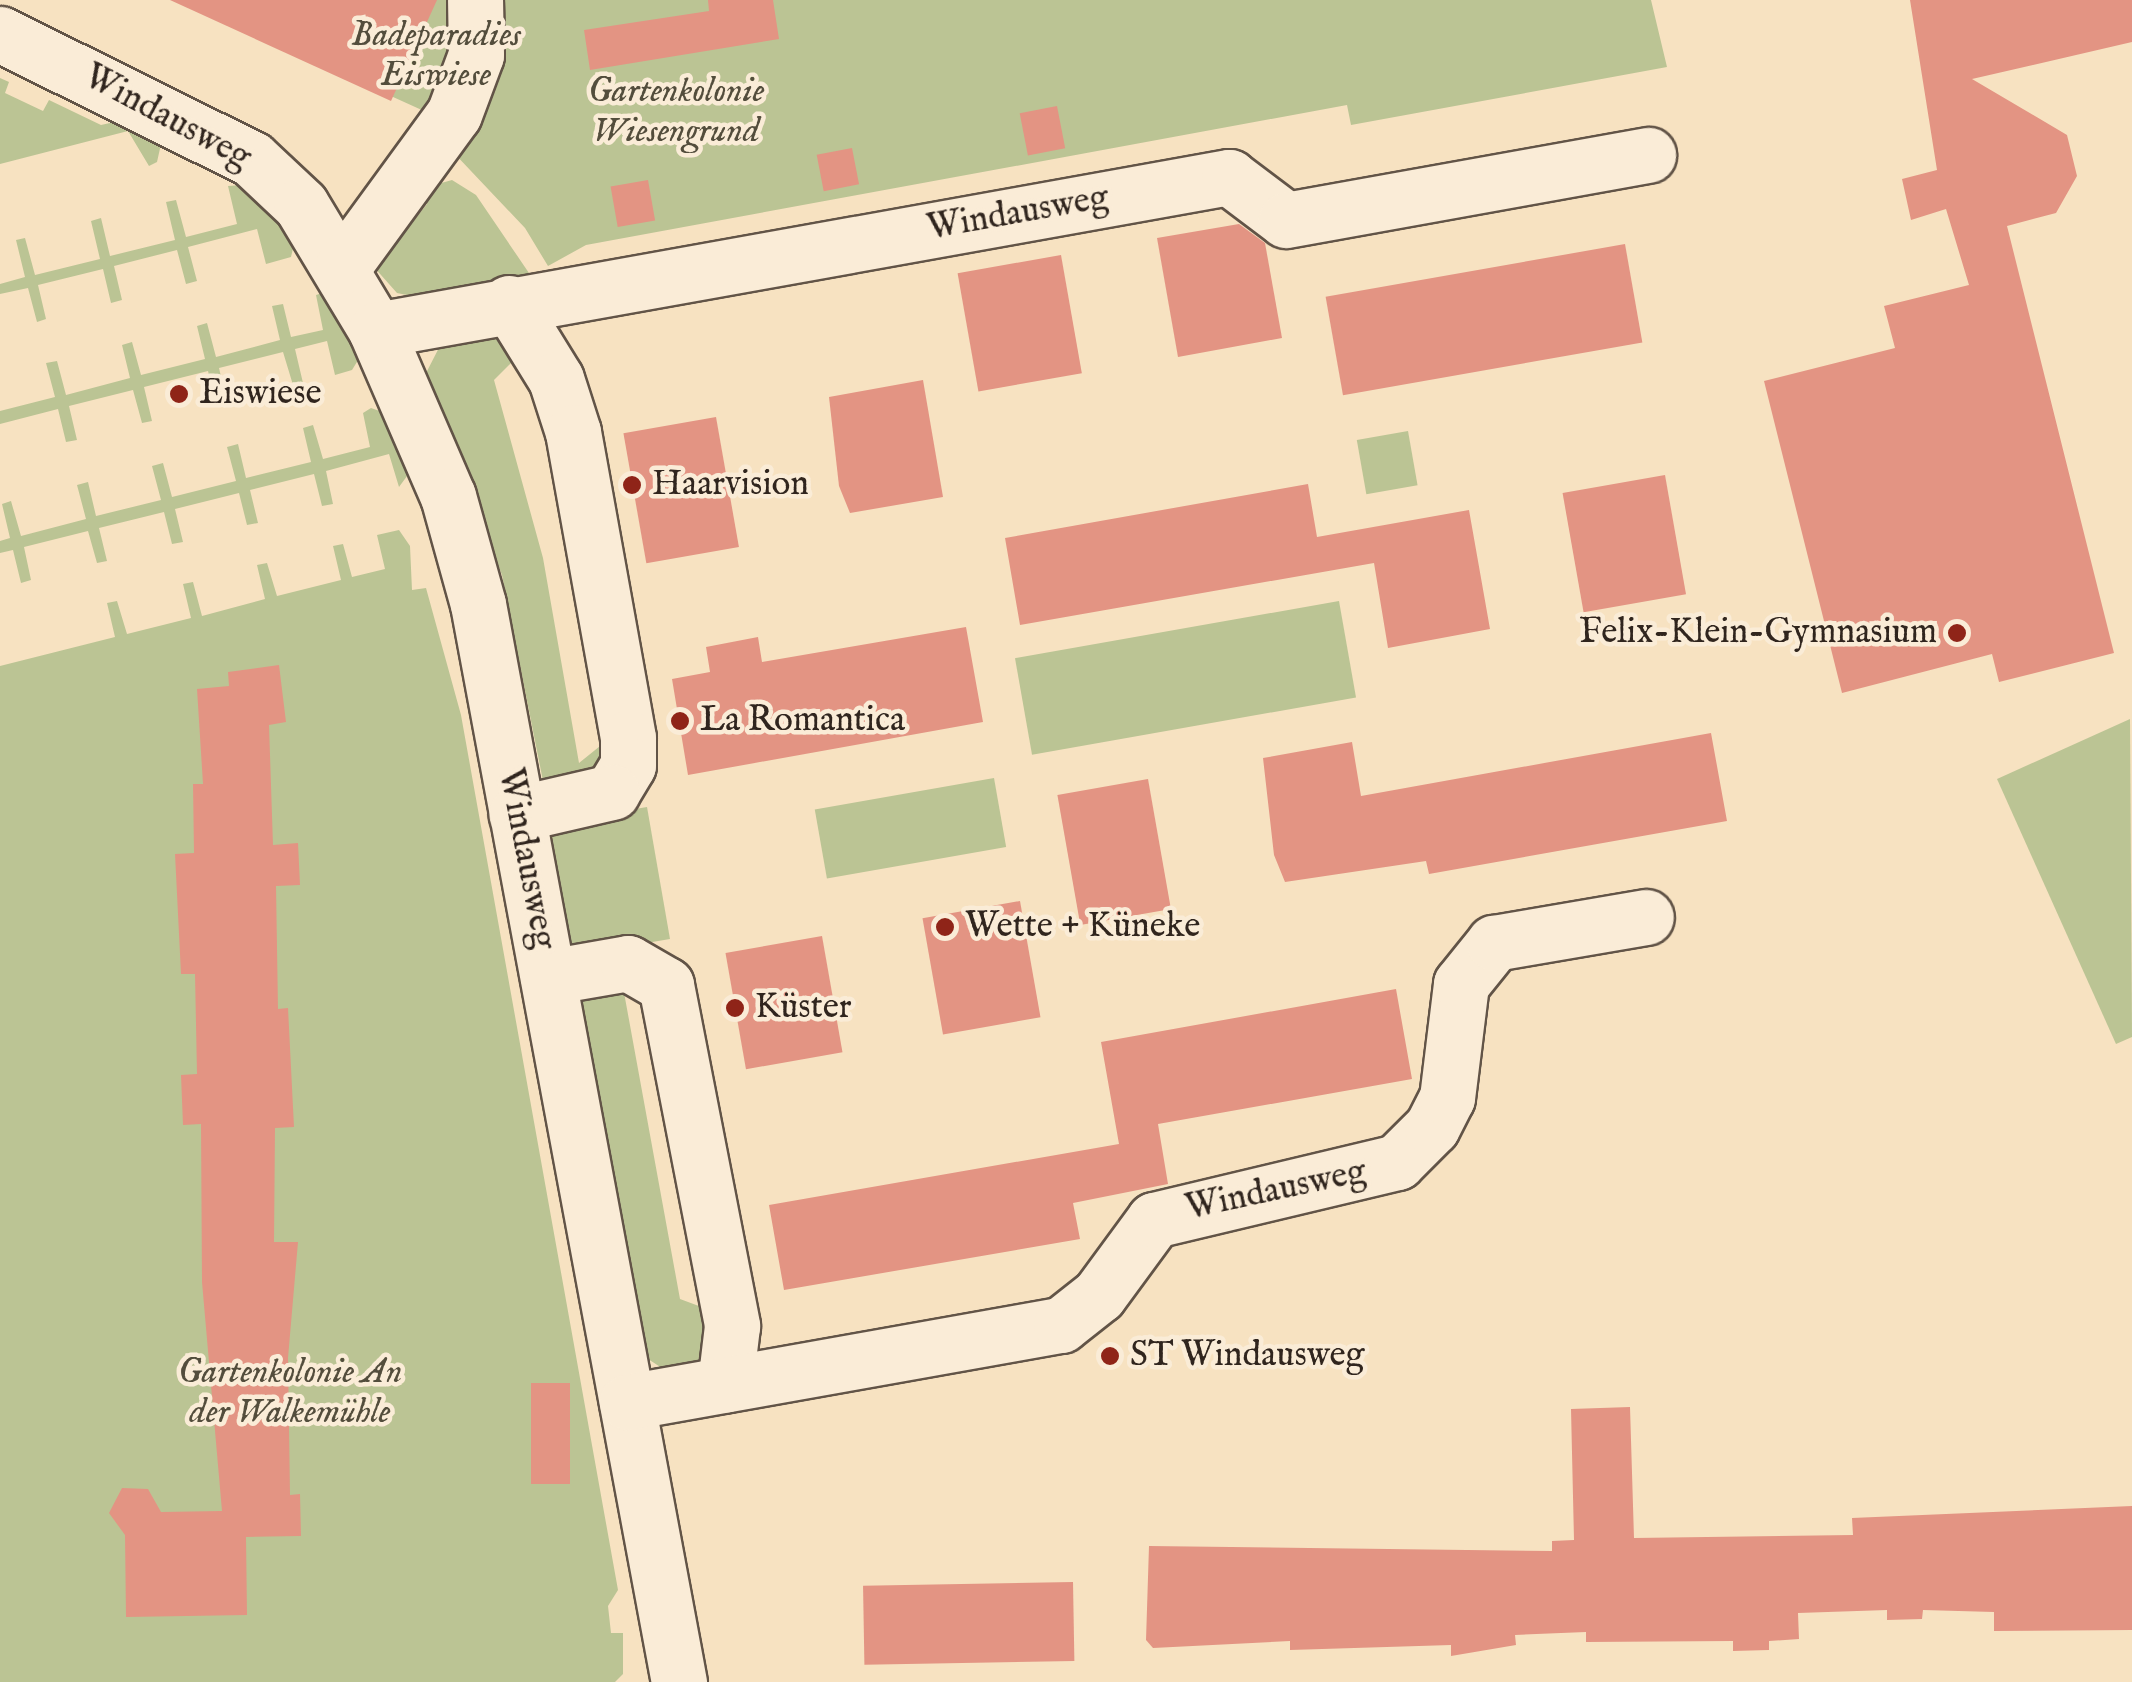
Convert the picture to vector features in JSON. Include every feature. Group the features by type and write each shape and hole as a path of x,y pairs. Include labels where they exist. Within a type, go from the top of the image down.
{"street":[{"path":"343,266 454,114 476,55 474,0"},
{"name":"Windausweg","path":"0,34 252,159 301,205 343,266 376,330 469,560 679,1682"},
{"name":"Windausweg","path":"376,330 1229,177 1286,220 1648,155"},
{"path":"510,303 556,379 574,432 628,738 628,765 612,792 518,814"},
{"name":"Windausweg","path":"626,1402 1062,1325 1100,1296 1154,1220 1397,1162 1432,1127 1446,1098 1461,984 1475,960 1494,943 1646,917"},
{"path":"548,977 628,963 666,985 732,1326 724,1384"}],"green space":[{"name":"Gartenkolonie Wiesengrund","path":"179,0 1651,0 1667,67 1351,125 1347,105 586,245 548,266 525,228 453,152 435,116"},
{"path":"0,78 9,82 5,93 43,111 49,100 101,125 128,119 161,144 157,162 149,166 128,131 0,164"},
{"path":"452,180 476,195 531,276 417,297 397,293 373,266 376,237 392,248 427,204 413,191"},
{"path":"243,185 296,236 291,257 266,264 257,229 188,247 197,281 186,284 177,250 114,266 122,300 111,303 103,269 38,285 46,319 37,322 28,288 0,294 0,284 25,277 16,240 25,238 35,275 100,259 91,221 101,218 110,256 175,240 166,202 176,200 186,237 237,224 228,186"},
{"path":"326,292 360,357 352,370 335,375 327,341 295,349 303,383 293,385 283,352 219,368 227,402 216,404 208,371 144,387 152,421 142,423 133,390 69,406 77,440 66,442 58,409 0,424 0,411 55,397 46,363 57,361 66,395 130,378 122,345 132,342 141,375 205,359 197,326 207,323 216,357 280,340 272,306 283,304 291,337 323,330 316,295"},
{"path":"500,334 520,354 494,380 543,558 579,763 610,738 600,775 544,786 502,575 424,377 444,338"},
{"path":"371,408 388,414 410,472 399,487 389,454 326,471 333,504 322,506 314,474 250,490 258,523 247,525 239,493 175,509 183,542 172,544 164,512 99,528 107,561 97,563 88,531 24,547 31,580 21,583 13,550 0,553 0,541 10,538 2,504 11,501 21,536 86,519 77,485 88,482 96,516 161,500 152,466 163,463 172,497 236,481 227,447 238,444 246,478 311,462 303,428 313,425 323,459 370,447 363,413"},
{"path":"1408,431 1418,485 1366,494 1357,440"},
{"name":"Gartenkolonie An der Walkemühle","path":"399,530 410,546 412,590 426,588 461,715 618,1590 608,1606 611,1633 623,1633 623,1674 615,1682 0,1682 0,666 115,637 107,603 117,601 127,634 191,618 183,584 193,582 202,616 265,599 257,565 267,563 277,596 341,580 333,546 343,544 352,577 385,569 377,535"},
{"path":"1339,601 1356,698 1032,755 1015,658"},
{"path":"2130,719 2132,1037 2116,1044 1997,779"},
{"path":"994,778 1006,847 827,879 815,810"},
{"path":"647,807 670,939 587,953 572,946 551,833 564,821"},
{"path":"621,976 680,1299 715,1312 705,1360 668,1372 645,1357 578,1007 582,987"}],"building":[{"path":"170,0 437,0 391,101"},
{"path":"708,0 773,0 779,39 590,70 584,30 709,11"},
{"path":"1910,0 2132,0 2132,42 1972,79 2067,135 2077,176 2056,213 2007,226 2114,653 1999,682 1992,654 1842,693 1764,381 1895,348 1884,306 1969,285 1946,209 1911,220 1902,179 1937,170"},
{"path":"1057,106 1065,148 1028,155 1020,113"},
{"path":"852,148 859,184 824,191 817,155"},
{"path":"648,180 655,220 618,227 611,187"},
{"path":"1239,224 1265,243 1282,338 1178,357 1157,238"},
{"path":"1625,244 1642,342 1343,395 1326,297"},
{"path":"1061,255 1082,373 978,391 958,273"},
{"path":"923,380 943,497 850,513 839,486 829,397"},
{"path":"716,417 739,547 646,563 623,433"},
{"path":"1665,475 1686,594 1584,612 1563,493"},
{"path":"1308,484 1317,537 1469,510 1490,629 1388,648 1374,563 1020,625 1005,538"},
{"path":"966,627 983,722 688,775 672,679 710,672 706,647 758,637 762,662"},
{"path":"279,665 286,722 269,725 273,845 298,843 300,885 276,886 278,1009 288,1008 294,1127 275,1128 274,1242 298,1242 288,1358 290,1495 300,1494 301,1536 246,1537 247,1615 126,1617 125,1535 109,1513 122,1488 148,1489 161,1512 222,1511 202,1282 201,1124 183,1125 181,1075 197,1074 195,974 181,974 175,854 194,853 193,784 203,784 197,689 229,686 228,672"},
{"path":"1711,733 1727,821 1429,874 1426,861 1285,882 1274,855 1263,758 1352,742 1361,796"},
{"path":"1148,779 1171,909 1080,925 1057,795"},
{"path":"1020,901 1040,1017 943,1034 923,918"},
{"path":"822,936 842,1052 746,1069 725,953"},
{"path":"1396,989 1412,1079 1158,1124 1168,1184 1073,1203 1080,1239 784,1290 769,1205 1119,1144 1101,1042"},
{"path":"531,1383 570,1383 570,1484 531,1484"},
{"path":"1630,1407 1634,1538 1853,1535 1852,1518 2132,1506 2132,1630 1994,1631 1994,1612 1923,1610 1922,1619 1887,1620 1887,1610 1798,1613 1799,1639 1769,1641 1769,1650 1733,1651 1733,1641 1586,1642 1586,1632 1515,1635 1516,1645 1451,1656 1451,1645 1290,1650 1290,1641 1153,1648 1146,1640 1149,1546 1552,1551 1552,1541 1574,1540 1571,1409"},
{"path":"1073,1582 1074,1661 864,1665 863,1586"}],"place":[{"name":"Eiswiese","path":"179,394"},
{"name":"Haarvision","path":"632,485"},
{"name":"Felix-Klein-Gymnasium","path":"1957,633"},
{"name":"La Romantica","path":"680,721"},
{"name":"Wette + Küneke","path":"945,927"},
{"name":"Küster","path":"735,1008"},
{"name":"ST Windausweg","path":"1110,1356"}],"park label":[{"name":"Badeparadies Eiswiese","path":"436,56"}]}
